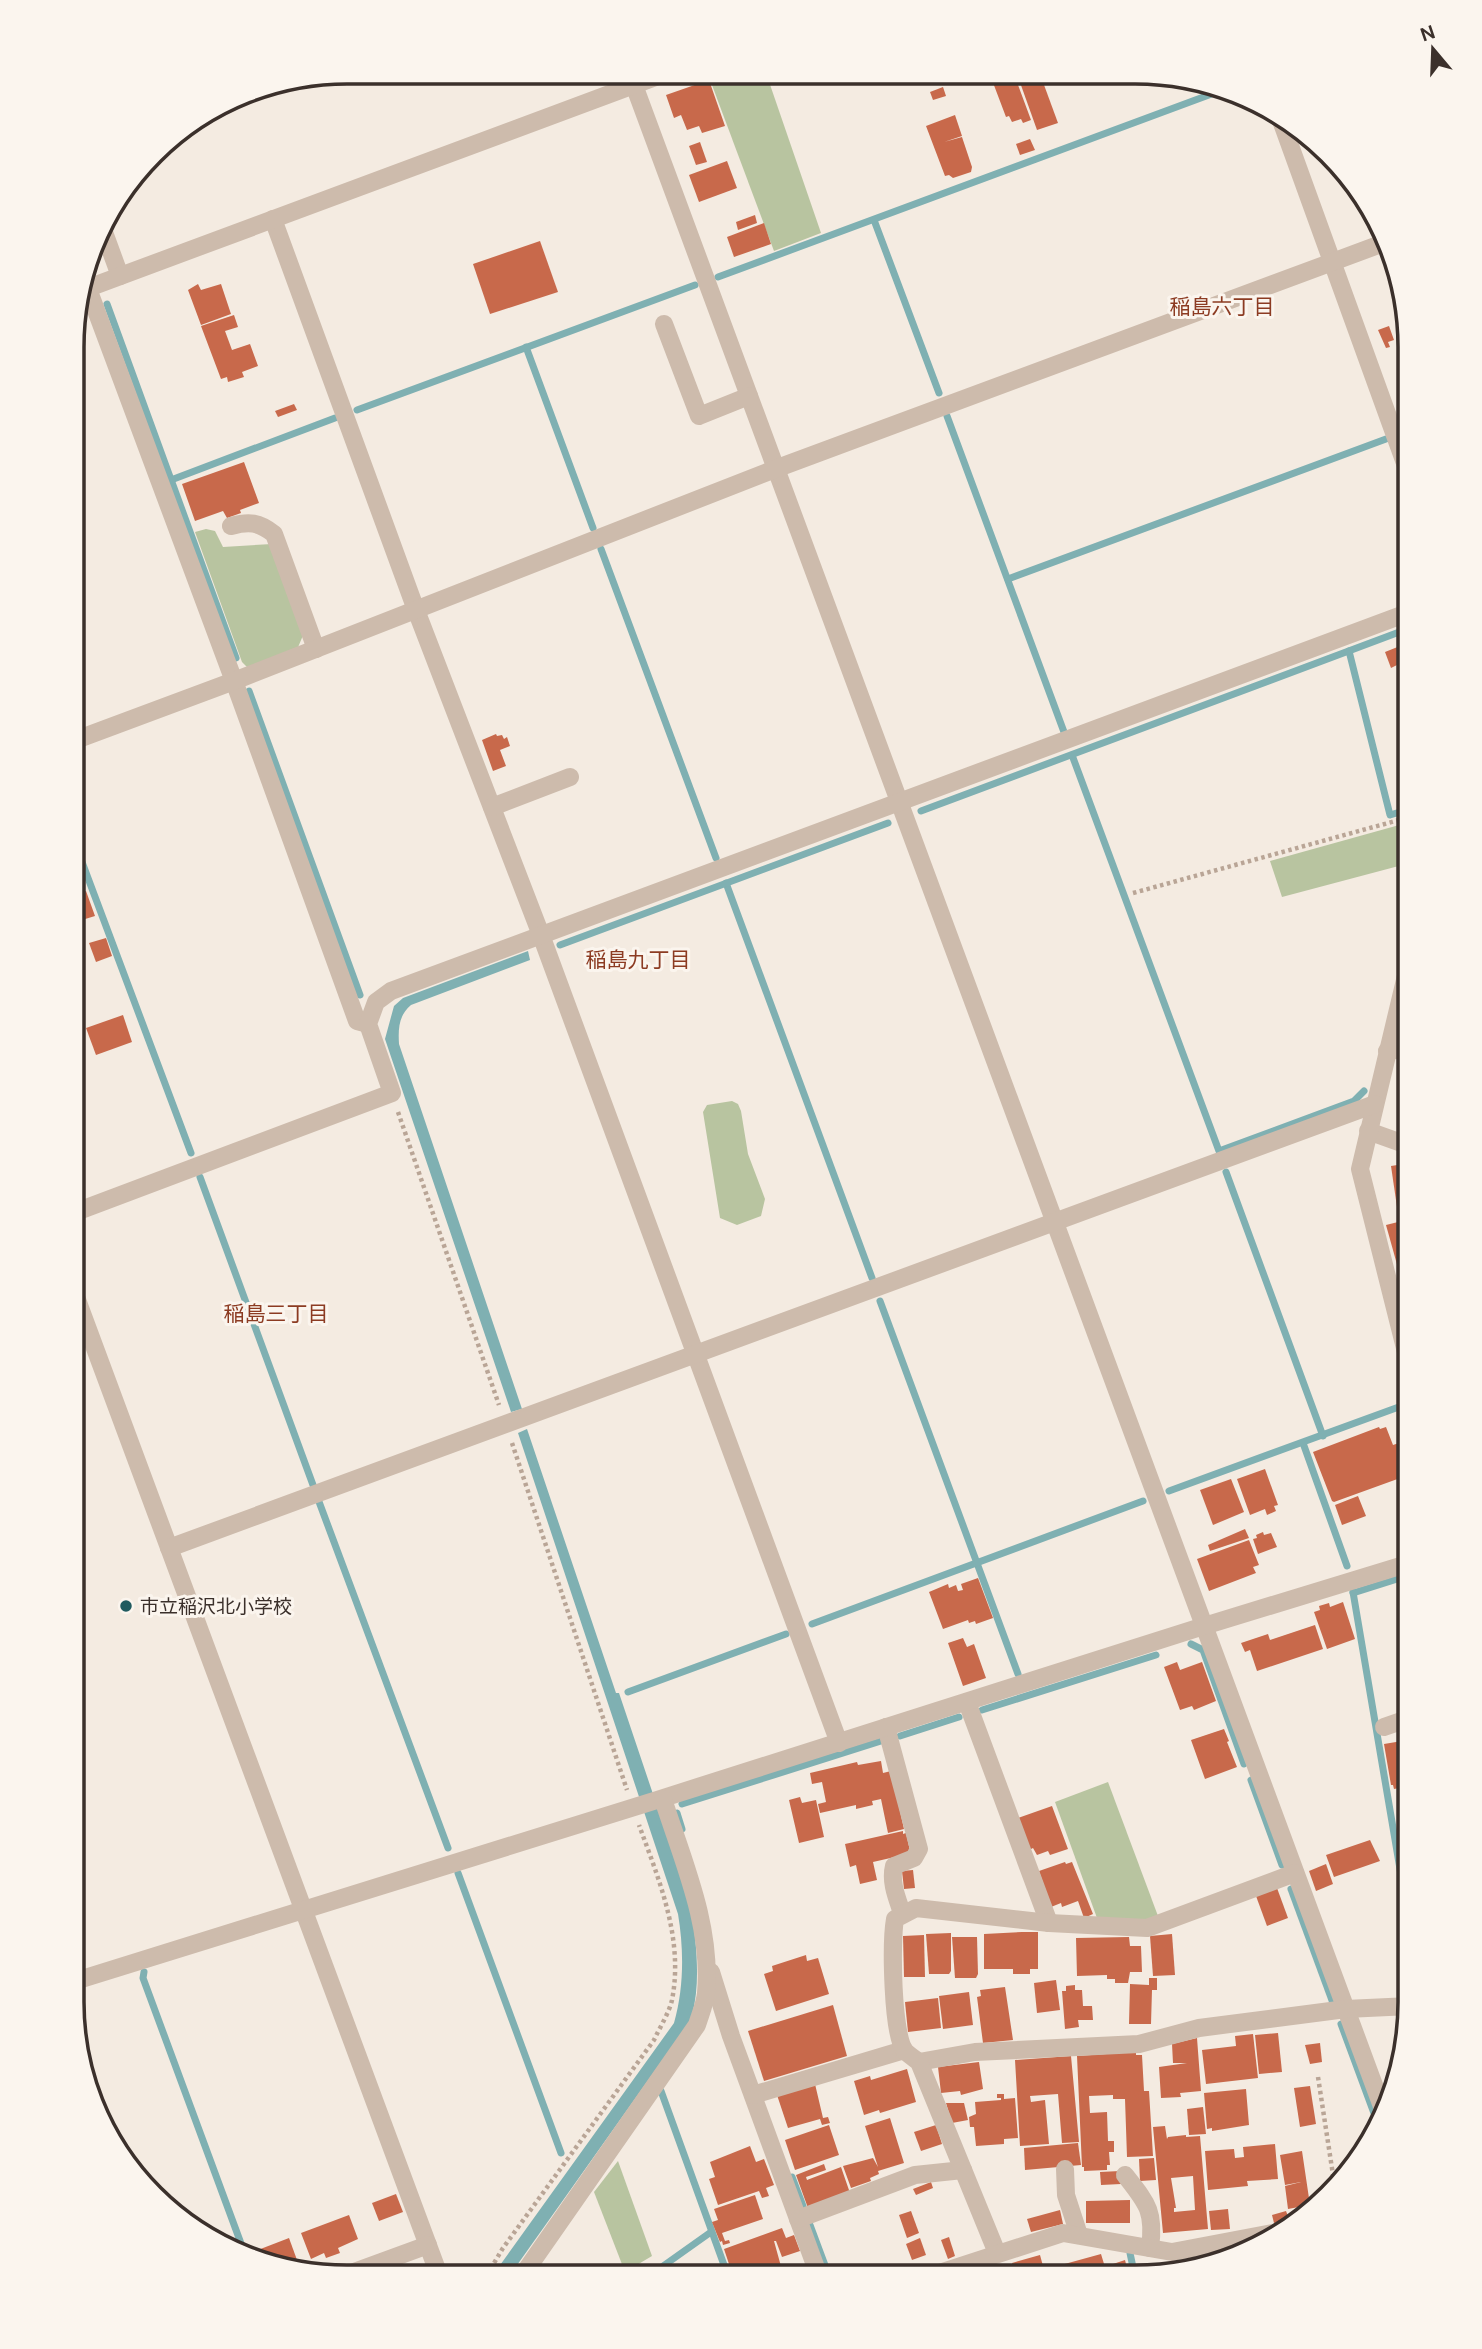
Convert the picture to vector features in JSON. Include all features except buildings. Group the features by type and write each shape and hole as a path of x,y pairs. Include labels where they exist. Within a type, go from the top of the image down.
{"street":[{"path":"92,284 120,276 634,85 1379,2099"},
{"path":"1285,131 1398,444"},
{"path":"273,219 416,610 541,935 839,1742"},
{"path":"107,240 120,276"},
{"path":"84,737 775,468 1378,245"},
{"path":"89,298 234,681 357,1021 368,1024"},
{"path":"664,324 699,416 749,396"},
{"path":"231,526 246,522 263,525 274,534 316,649"},
{"path":"84,1209 391,1093 368,1024 376,1002 391,991 1398,616"},
{"path":"492,807 570,777"},
{"path":"1398,1007 1360,1169 1398,1321"},
{"path":"1387,1051 1398,1050"},
{"path":"169,1548 1375,1104"},
{"path":"1368,1130 1398,1141"},
{"path":"84,1319 435,2265"},
{"path":"84,1978 1398,1567"},
{"path":"967,1702 1049,1923"},
{"path":"1384,1727 1398,1722"},
{"path":"886,1727 919,1850 914,1858 894,1866 892,1871 902,1913"},
{"path":"530,2265 697,2025 706,1995 705,1952 700,1915 660,1799"},
{"path":"997,2253 919,2062 904,2050 894,2010 895,1919 916,1908 1049,1923 1147,1928 1295,1872"},
{"path":"705,1952 753,2095 815,2265"},
{"path":"919,2062 975,2052 1139,2044 1199,2028 1346,2009 1398,2007"},
{"path":"753,2095 904,2050"},
{"path":"1065,2169 1066,2195 1079,2235"},
{"path":"798,2219 915,2175 963,2170"},
{"path":"1125,2175 1147,2204 1153,2226 1150,2248"},
{"path":"962,2265 1063,2233 1150,2248 1174,2261 1241,2243"},
{"path":"373,2265 428,2245"}],"path":[{"path":"1133,893 1398,820"},
{"path":"391,1093 636,1807 666,1898 673,1935 674,1974 671,2001 654,2040 493,2265"},
{"path":"1318,2077 1333,2175"}],"green space":[{"path":"712,84 770,84 821,233 774,251"},
{"path":"206,529 215,531 223,547 272,544 304,633 296,652 249,669 242,662 195,532"},
{"path":"1398,825 1398,866 1282,897 1270,861"},
{"path":"732,1101 738,1104 741,1111 748,1154 765,1199 761,1216 737,1225 720,1218 703,1112 707,1105"},
{"path":"1108,1782 1158,1916 1145,1921 1097,1918 1055,1802"},
{"path":"618,2161 652,2256 637,2265 622,2265 594,2192"}],"water":[{"path":"528,951 530,960 411,1005 400,1022 399,1033 399,1044 522,1409 511,1412 385,1039 394,1006 403,998"},
{"path":"527,1429 692,1910 697,1976 695,2002 686,2027 517,2265 500,2265 674,2023 682,1969 678,1914 518,1433"}],"waterway":[{"path":"718,277 1209,95"},
{"path":"874,220 939,393"},
{"path":"357,410 695,285"},
{"path":"107,304 236,658"},
{"path":"526,347 593,528"},
{"path":"947,416 1064,732"},
{"path":"171,480 335,418"},
{"path":"1008,579 1386,439"},
{"path":"601,549 716,858"},
{"path":"921,811 1398,632"},
{"path":"1349,651 1390,815 1398,813"},
{"path":"249,691 360,995"},
{"path":"1072,755 1219,1151 1354,1101 1364,1091"},
{"path":"560,945 888,823"},
{"path":"84,867 191,1153"},
{"path":"726,883 872,1278"},
{"path":"1226,1172 1323,1436"},
{"path":"200,1177 313,1485"},
{"path":"880,1301 1018,1674"},
{"path":"1169,1491 1398,1407"},
{"path":"1303,1443 1347,1566"},
{"path":"318,1499 448,1848"},
{"path":"812,1624 1143,1501"},
{"path":"1353,1593 1398,1579"},
{"path":"1353,1592 1398,1857"},
{"path":"628,1692 786,1634"},
{"path":"1191,1644 1203,1650 1244,1764"},
{"path":"982,1710 1156,1655"},
{"path":"900,1736 959,1717"},
{"path":"682,1804 881,1741"},
{"path":"1251,1780 1282,1865"},
{"path":"677,1813 682,1829"},
{"path":"458,1873 561,2153"},
{"path":"1291,1889 1333,2003"},
{"path":"144,1972 143,1978 241,2243"},
{"path":"1341,2024 1374,2112"},
{"path":"661,2091 724,2265"},
{"path":"792,2177 803,2206"},
{"path":"810,2225 825,2265"},
{"path":"664,2265 711,2232"},
{"path":"1130,2253 1132,2265"}],"place":[{"name":"市立稲沢北小学校","path":"126,1606"}],"district":[{"name":"稲島六丁目","path":"1222,307"},
{"name":"稲島九丁目","path":"638,960"},
{"name":"稲島三丁目","path":"276,1314"}]}
